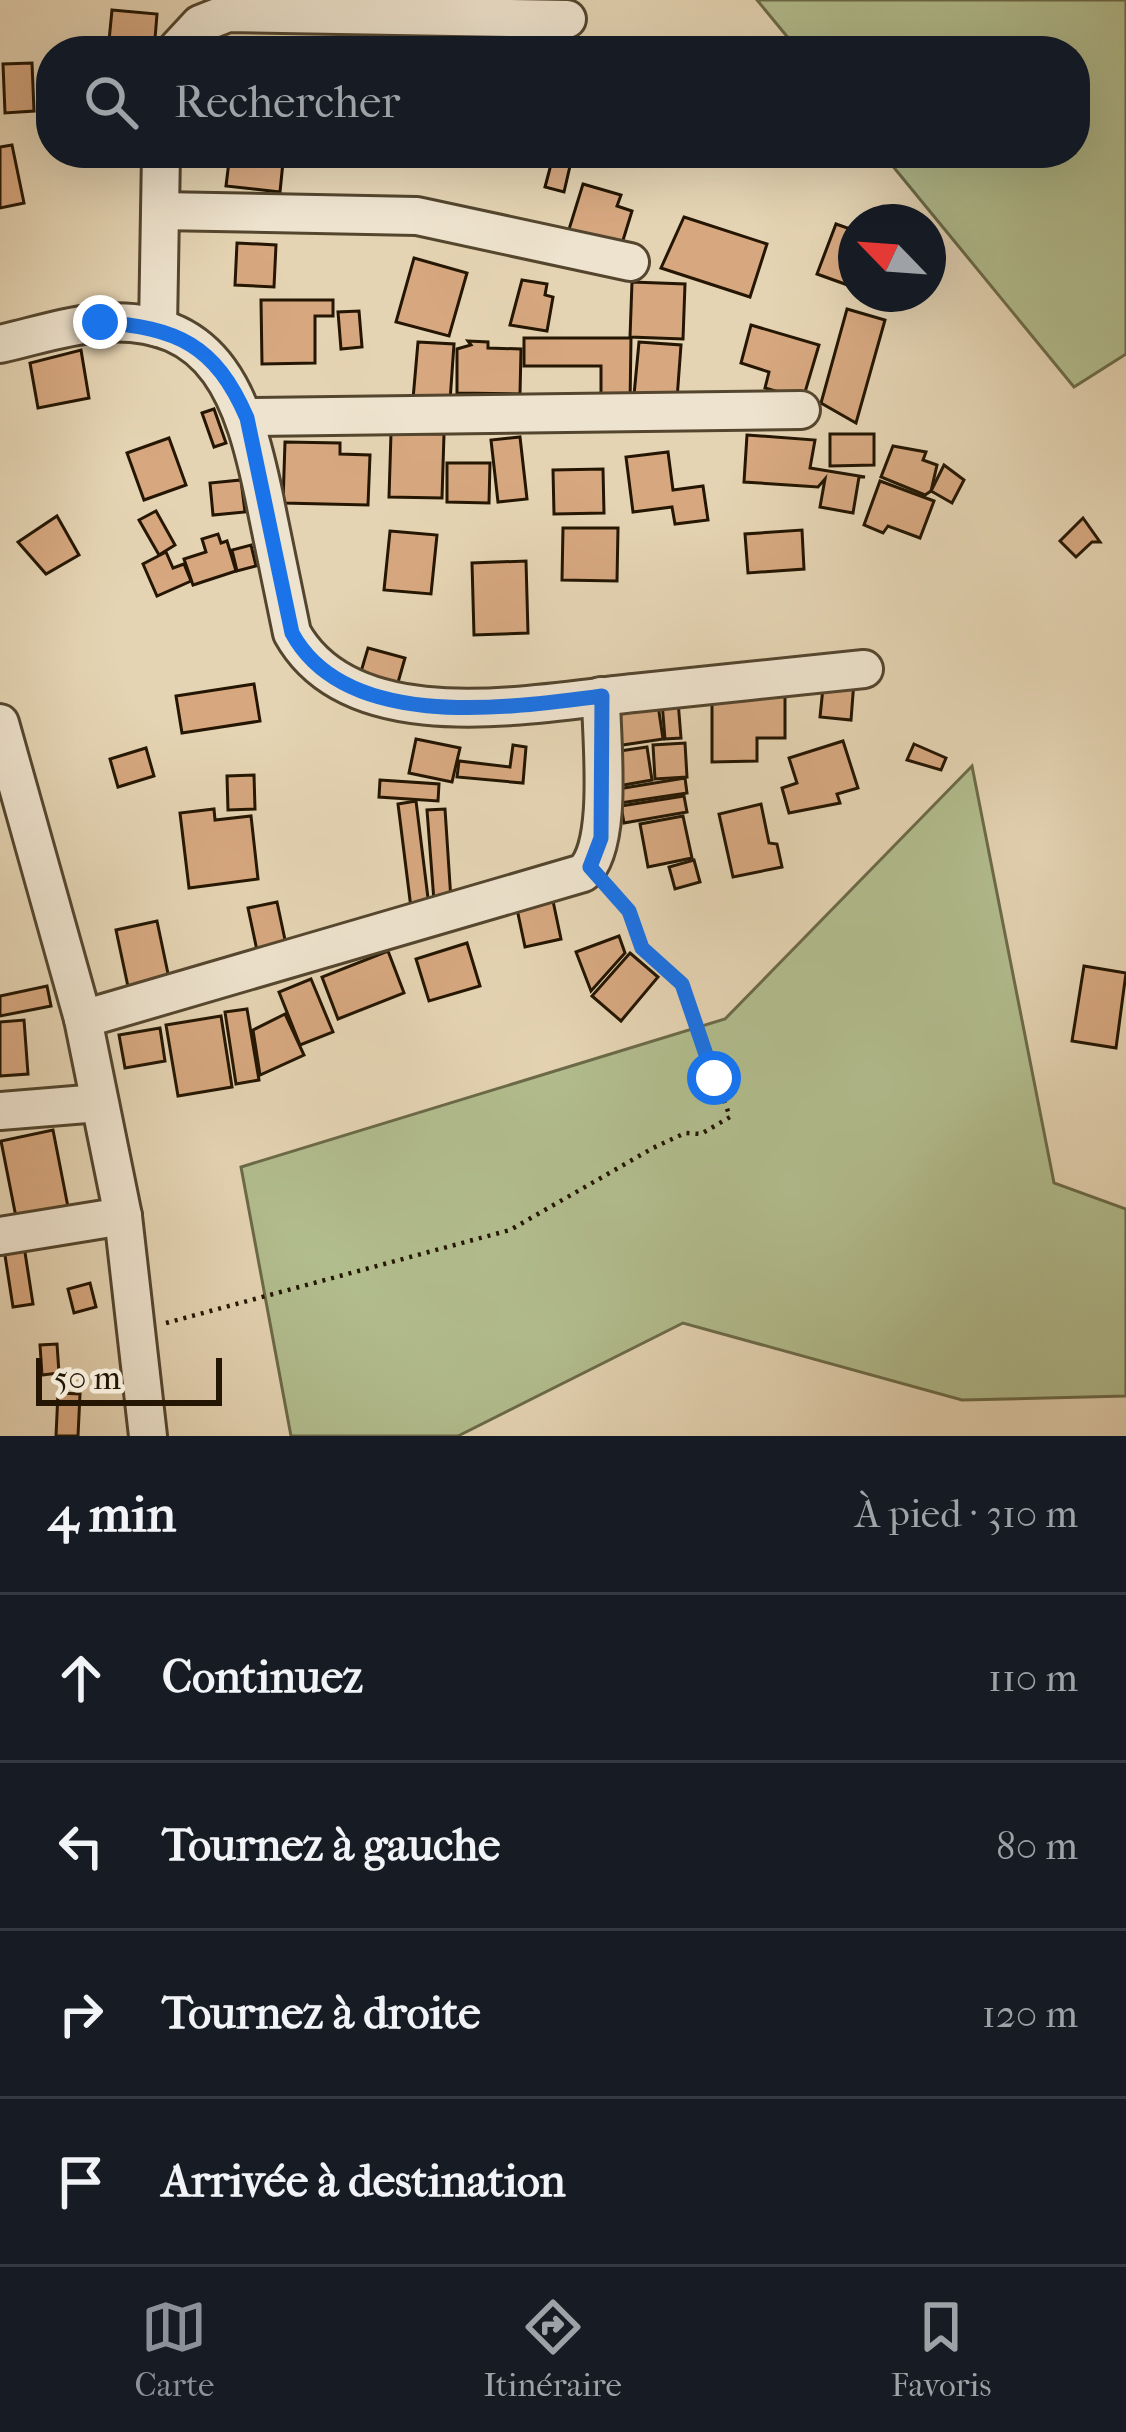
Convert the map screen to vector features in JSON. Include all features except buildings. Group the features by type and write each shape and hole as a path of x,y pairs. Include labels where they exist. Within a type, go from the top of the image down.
{"street":[{"path":"189,36 200,24 229,14 426,8 567,19"},
{"path":"158,328 161,168"},
{"path":"160,211 417,216 630,262"},
{"path":"0,344 100,322 179,334 213,362 247,418 292,633 308,662 340,682 418,705 492,710 864,670"},
{"path":"247,418 801,410"},
{"path":"83,1019 562,884 590,867 601,838 602,696"},
{"path":"0,723 15,830 83,1019 123,1216 148,1436"},
{"path":"0,1111 99,1103"},
{"path":"0,1237 123,1216"}],"path":[{"path":"137,1328 230,1310 510,1230 653,1148 685,1133 701,1134 730,1117 682,984 642,948 629,911 590,867"}],"green space":[{"path":"757,0 1126,0 1126,354 1074,387 946,231 946,204 924,204 894,168 1090,168 1090,36 787,36"},
{"path":"972,766 1054,1183 1126,1209 1126,1396 962,1400 683,1323 458,1436 291,1436 241,1167 725,1019"}],"route":[{"path":"100,322 179,334 213,362 235,389 247,418 292,633 308,662 340,682 418,705 492,710 602,696 601,838 596,862 590,867 629,911 642,948 673,971 682,984 714,1078"}]}
